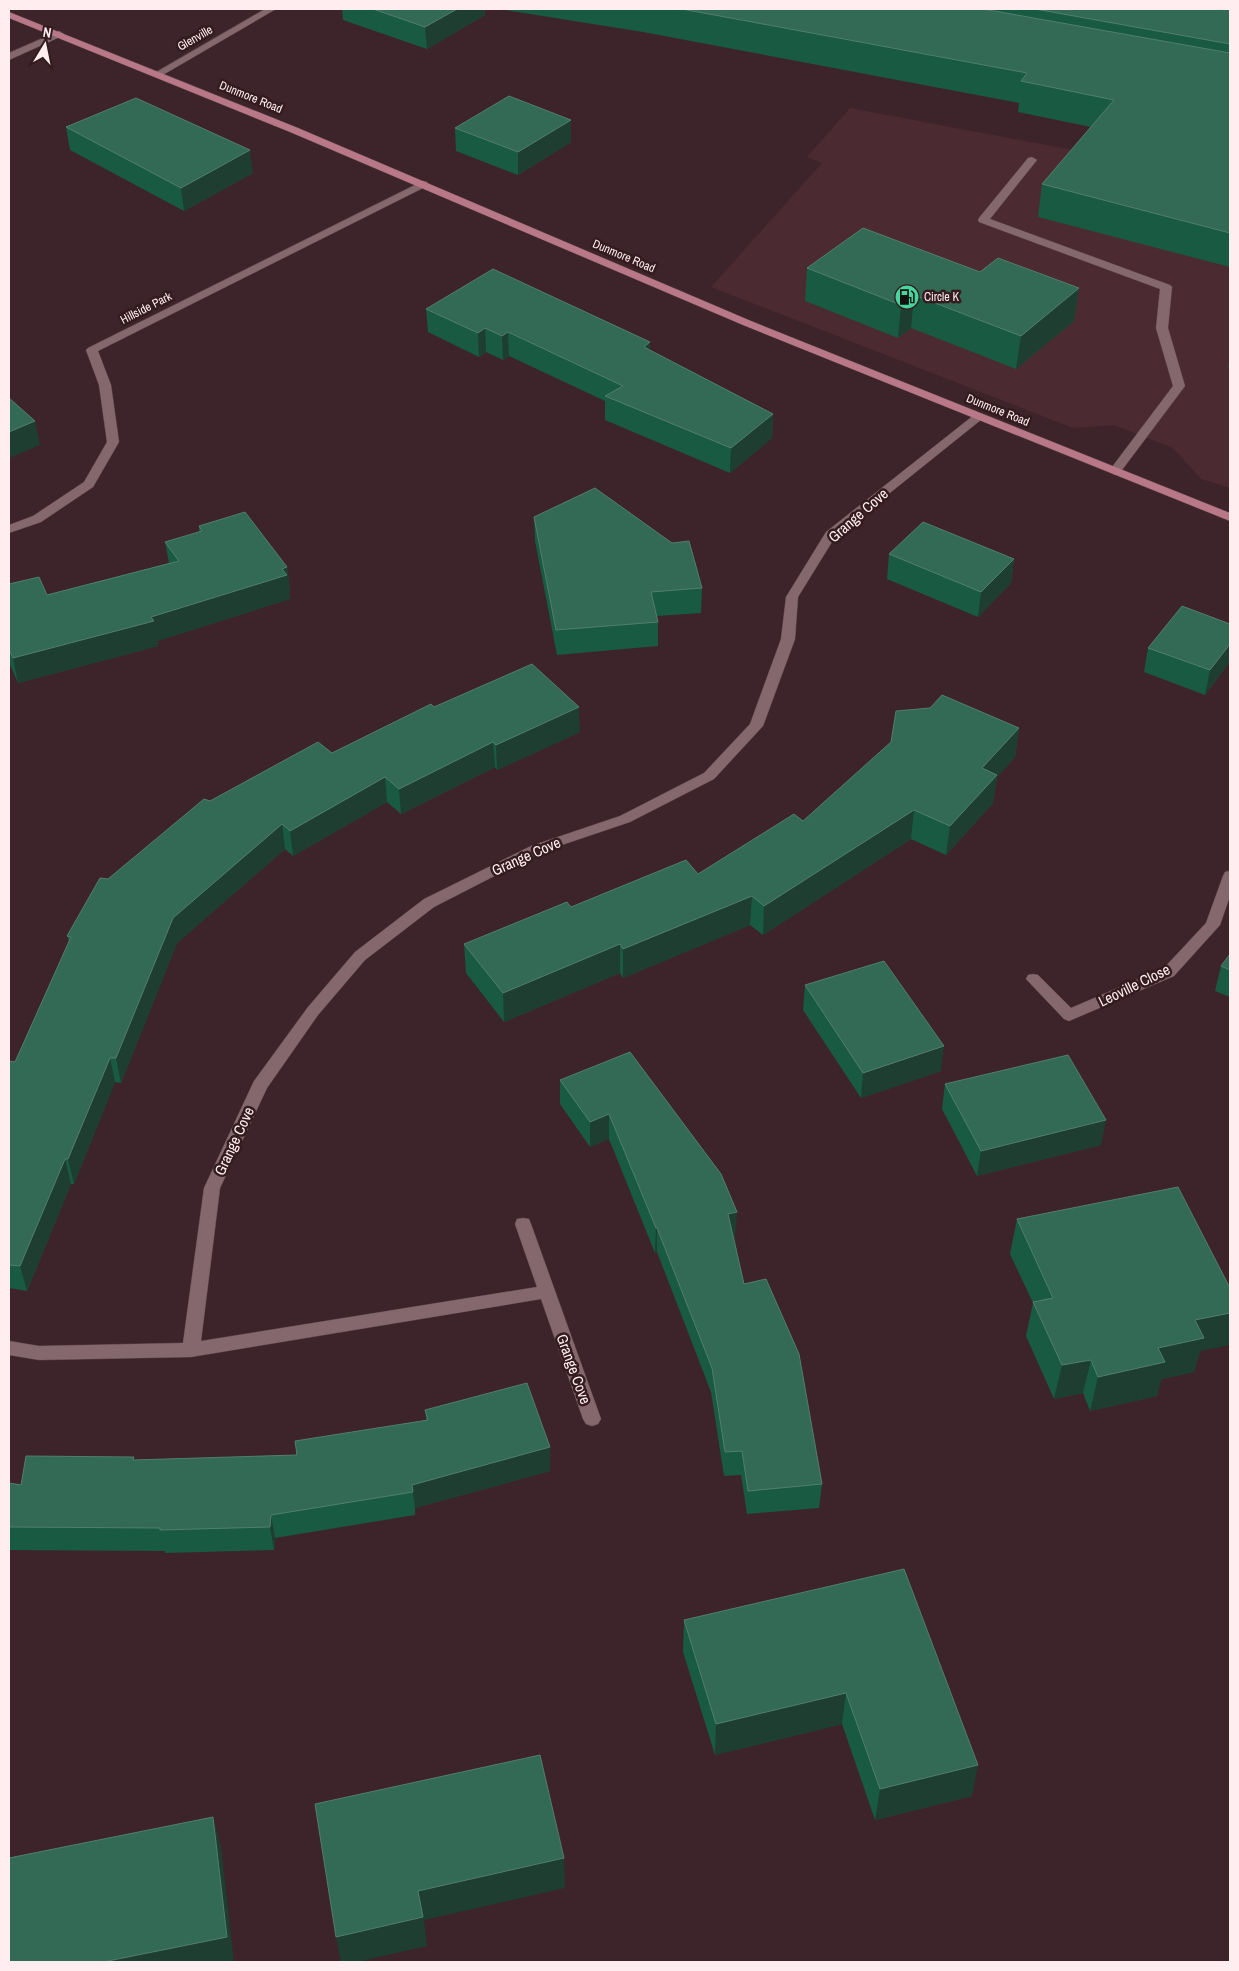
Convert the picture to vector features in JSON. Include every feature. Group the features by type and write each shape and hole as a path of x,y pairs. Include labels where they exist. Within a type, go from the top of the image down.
{"main road":[{"name":"Dunmore Road","path":"9,15 158,74 423,184 666,289 1114,472 1230,517"}],"street":[{"name":"Glenville","path":"158,74 271,9"},
{"path":"9,57 58,34"},
{"path":"1032,160 983,220 1166,287 1162,328 1180,386 1114,472"},
{"name":"Hillside Park","path":"9,529 37,519 89,484 114,442 104,385 92,350 423,184"},
{"name":"Grange Cove","path":"191,1350 212,1188 260,1084 313,1011 360,956 429,903 536,848 625,820 709,776 756,726 788,639 792,597 830,535 978,417"},
{"name":"Leoville Close","path":"1033,979 1069,1015 1169,972 1213,925 1230,876"},
{"name":"Grange Cove","path":"523,1224 592,1419"},
{"path":"9,1348 39,1353 191,1350 546,1292"}],"shaded area":[{"path":"850,108 1094,154 1230,186 1230,488 1201,479 1173,448 1114,425 1073,428 711,287 822,163 807,157"}],"building":[{"path":"373,9 457,9 425,27"},
{"path":"682,9 983,9 1230,53 1230,233 1042,184 1114,100 1021,81 1027,73"},
{"path":"1035,9 1230,9 1230,44"},
{"path":"509,96 571,120 518,152 455,128"},
{"path":"136,98 250,150 181,188 66,127"},
{"path":"863,228 980,272 998,258 1079,288 1021,336 914,295 901,305 807,268"},
{"path":"493,269 650,342 644,347 773,414 731,448 605,396 623,386 508,332 502,336 485,328 478,333 426,309"},
{"path":"9,398 35,421 9,432"},
{"path":"595,488 672,543 689,541 702,588 651,592 658,622 556,630 534,517"},
{"path":"245,512 287,567 282,569 287,575 151,617 154,621 13,658 9,649 9,584 39,577 47,595 179,561 165,542 202,531 199,526"},
{"path":"923,522 1014,559 981,592 889,554"},
{"path":"1182,606 1230,624 1230,644 1210,670 1148,648"},
{"path":"532,664 579,707 496,745 493,742 399,789 385,777 290,831 282,824 173,918 116,1058 110,1058 68,1159 65,1159 20,1266 9,1265 9,1061 15,1062 71,937 67,936 100,878 108,879 204,799 210,801 318,742 332,753 431,704 434,707"},
{"path":"942,695 1019,728 982,768 997,775 950,826 914,810 764,906 752,896 623,949 620,944 503,993 464,944 567,902 571,907 686,860 698,874 794,814 803,821 891,742 896,711 930,708"},
{"path":"1230,954 1230,970 1221,966"},
{"path":"884,961 944,1046 863,1073 805,985"},
{"path":"630,1052 721,1174 737,1212 728,1214 744,1284 766,1279 799,1354 822,1484 748,1491 742,1451 725,1452 712,1368 657,1228 609,1114 590,1122 560,1080"},
{"path":"1068,1055 1106,1120 981,1151 945,1084"},
{"path":"1178,1187 1230,1288 1230,1313 1195,1320 1204,1338 1158,1348 1165,1362 1098,1377 1091,1360 1062,1365 1033,1302 1053,1298 1017,1219"},
{"path":"527,1383 550,1447 412,1485 413,1492 271,1515 270,1527 160,1530 160,1528 9,1527 9,1483 21,1485 26,1456 134,1457 133,1460 297,1455 295,1441 428,1420 425,1410"},
{"path":"904,1569 978,1765 880,1789 846,1693 716,1724 684,1620"},
{"path":"540,1755 564,1858 418,1891 423,1917 336,1937 315,1804"},
{"path":"213,1817 227,1937 103,1962 9,1962 9,1858"}],"place":[{"name":"Circle K","path":"907,297"}]}
